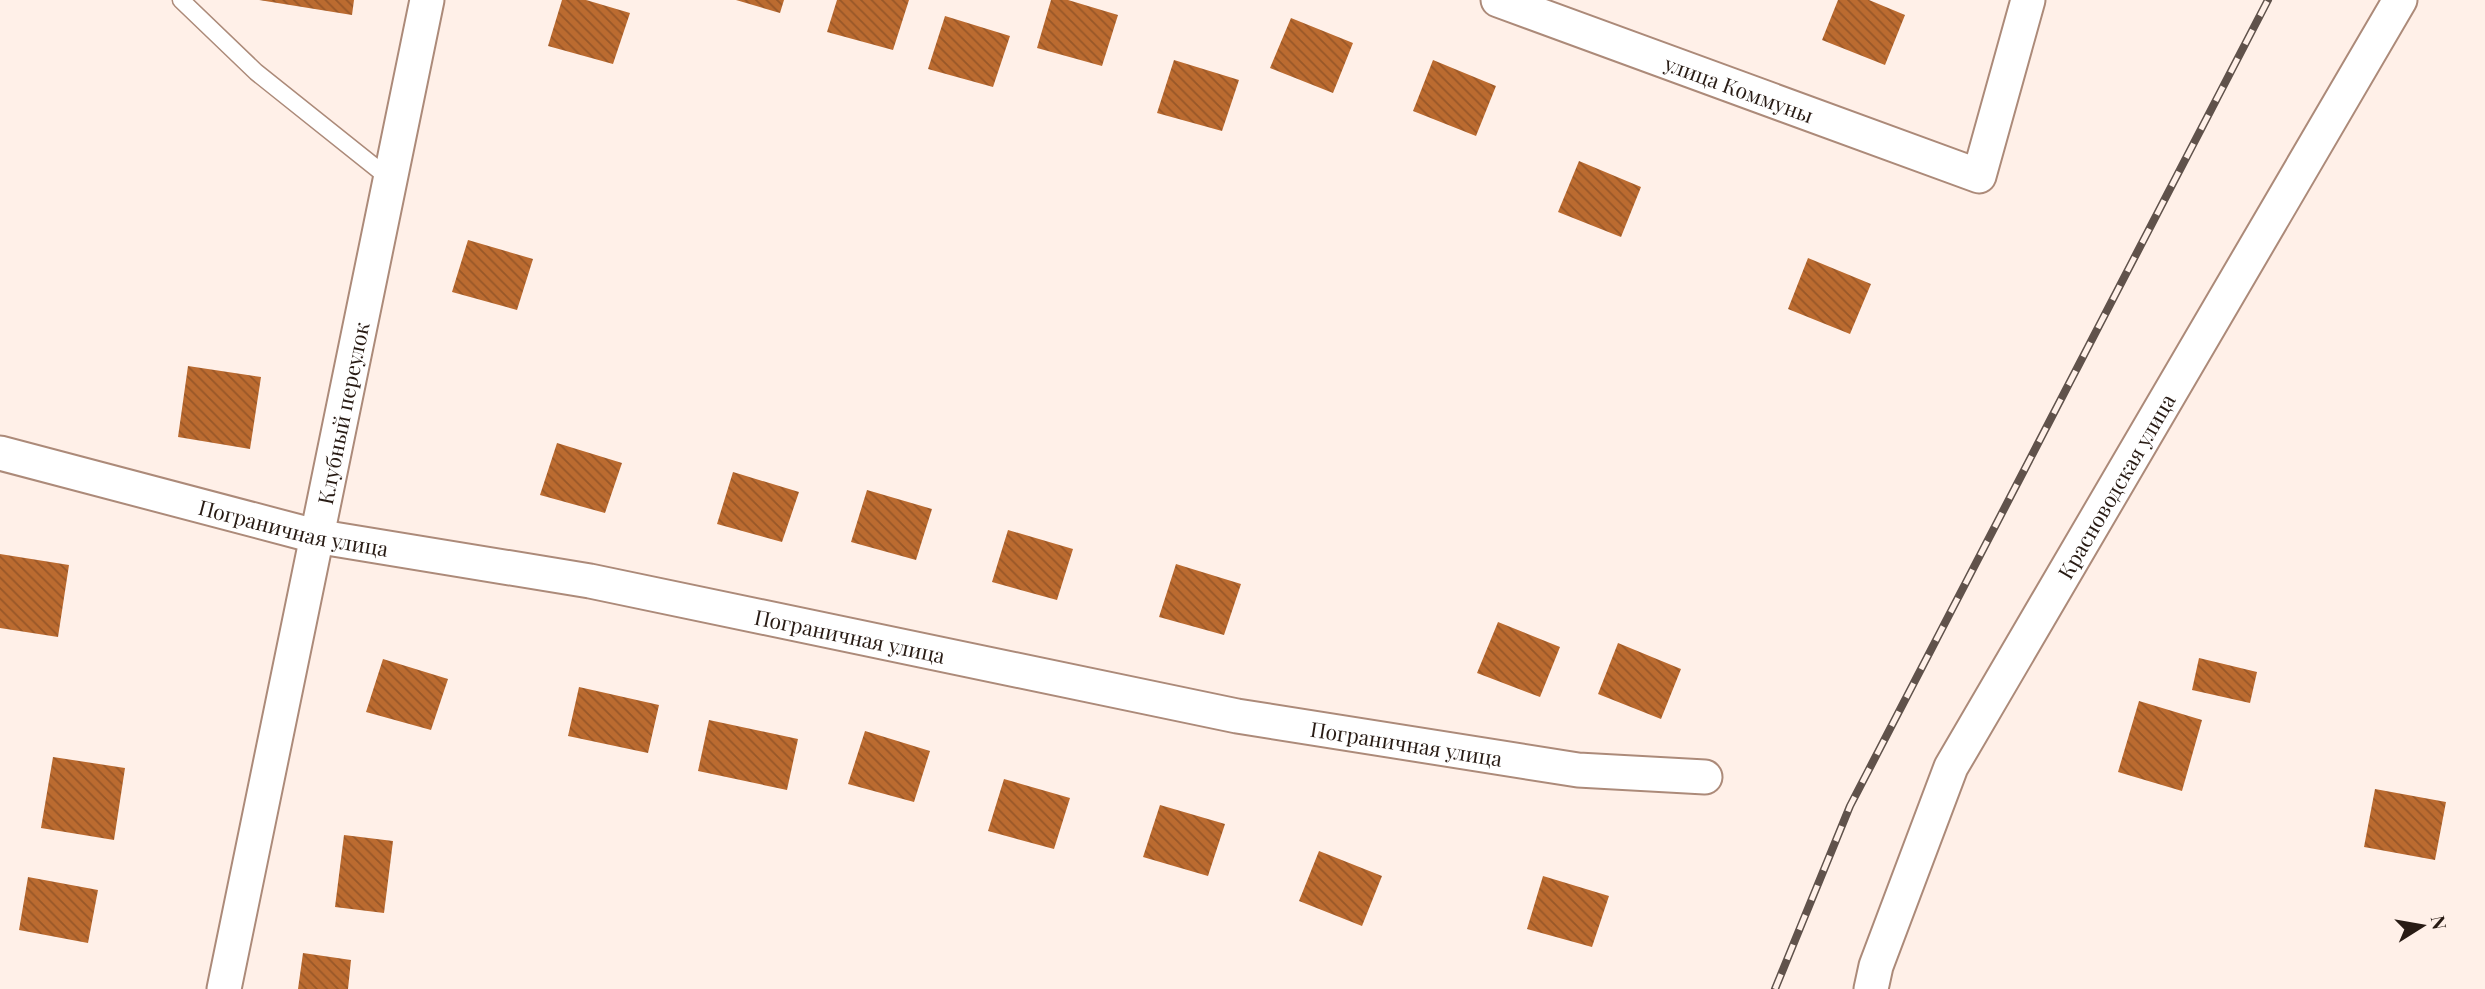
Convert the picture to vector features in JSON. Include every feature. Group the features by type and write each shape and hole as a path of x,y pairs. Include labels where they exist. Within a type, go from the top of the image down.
{"street":[{"name":"Клубный переулок","path":"224,989 427,0"},
{"name":"улица Коммуны","path":"1498,0 1979,176 2028,0"},
{"name":"Красноводская улица","path":"1871,989 1876,966 1951,767 2400,0"},
{"name":"Пограничная улица","path":"0,453 315,536 590,581 1237,716 1578,770 1705,777"}],"lane":[{"path":"181,0 256,72 390,179"}],"building":[{"path":"259,0 354,0 352,15"},
{"path":"562,0 586,0 630,13 613,64 548,46"},
{"path":"736,0 784,0 780,13"},
{"path":"837,0 909,0 893,50 827,32"},
{"path":"1051,0 1068,0 1118,15 1102,66 1037,48"},
{"path":"1838,0 1869,0 1905,15 1885,65 1822,40"},
{"path":"945,16 1010,36 993,87 928,69"},
{"path":"1291,18 1353,43 1333,93 1270,68"},
{"path":"1174,60 1239,80 1222,131 1157,113"},
{"path":"1433,60 1496,86 1476,136 1413,111"},
{"path":"1579,161 1641,187 1621,237 1558,212"},
{"path":"468,240 533,259 517,310 452,292"},
{"path":"1808,258 1871,284 1850,334 1788,309"},
{"path":"188,366 261,377 250,449 178,437"},
{"path":"557,443 622,463 605,513 540,495"},
{"path":"733,472 799,492 782,542 717,524"},
{"path":"867,490 932,509 916,560 851,542"},
{"path":"1008,530 1073,549 1057,600 992,582"},
{"path":"0,554 69,565 58,637 0,628"},
{"path":"1176,564 1241,584 1224,635 1159,617"},
{"path":"1498,622 1560,647 1540,697 1477,673"},
{"path":"1618,643 1681,669 1661,719 1598,694"},
{"path":"2199,658 2257,672 2250,703 2192,690"},
{"path":"383,659 448,679 431,730 366,712"},
{"path":"579,687 659,705 648,753 568,736"},
{"path":"2139,701 2202,720 2182,791 2118,772"},
{"path":"709,720 798,739 787,790 698,771"},
{"path":"865,731 930,751 914,802 848,784"},
{"path":"53,757 125,768 114,840 41,828"},
{"path":"1004,779 1070,798 1054,849 988,831"},
{"path":"2375,789 2446,802 2435,860 2364,847"},
{"path":"1160,805 1225,824 1208,876 1143,857"},
{"path":"344,835 393,841 384,913 335,907"},
{"path":"1319,851 1382,876 1362,926 1299,901"},
{"path":"1543,876 1609,896 1592,947 1527,929"},
{"path":"28,877 98,890 88,943 19,930"},
{"path":"303,953 351,960 348,989 298,989"}],"railway":[{"path":"1775,989 1850,806 2268,0"}]}
